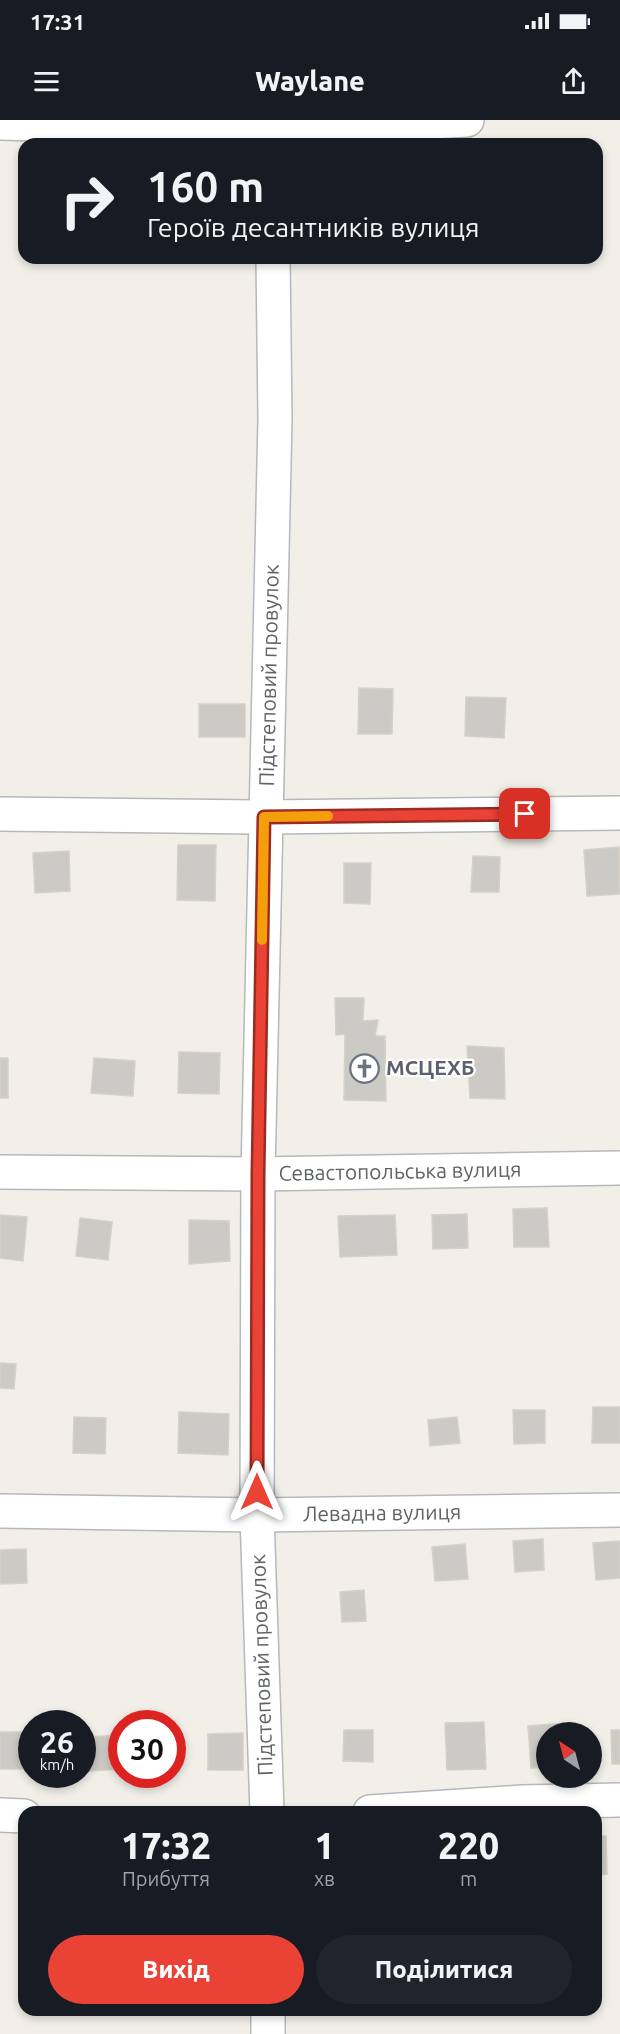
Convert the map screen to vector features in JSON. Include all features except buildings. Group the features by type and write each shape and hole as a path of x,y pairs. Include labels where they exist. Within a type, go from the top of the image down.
{"street":[{"path":"0,123 272,132 467,120"},
{"name":"Підстеповий провулок","path":"267,1806 257,1515 258,1174 264,817 275,419 273,264"},
{"path":"0,814 264,817 620,813"},
{"name":"Севастопольська вулиця","path":"0,1172 258,1174 620,1168"},
{"name":"Левадна вулиця","path":"0,1510 257,1515 620,1510"},
{"path":"461,1806 620,1800"},
{"path":"0,1815 18,1816"},
{"path":"268,2016 268,2034"}],"slow traffic":[{"path":"262,940 264,817 328,816"}],"place":[{"name":"МСЦЕХБ","path":"365,1068"}],"route":[{"path":"257,1492 258,1174 264,817 525,814"}]}
